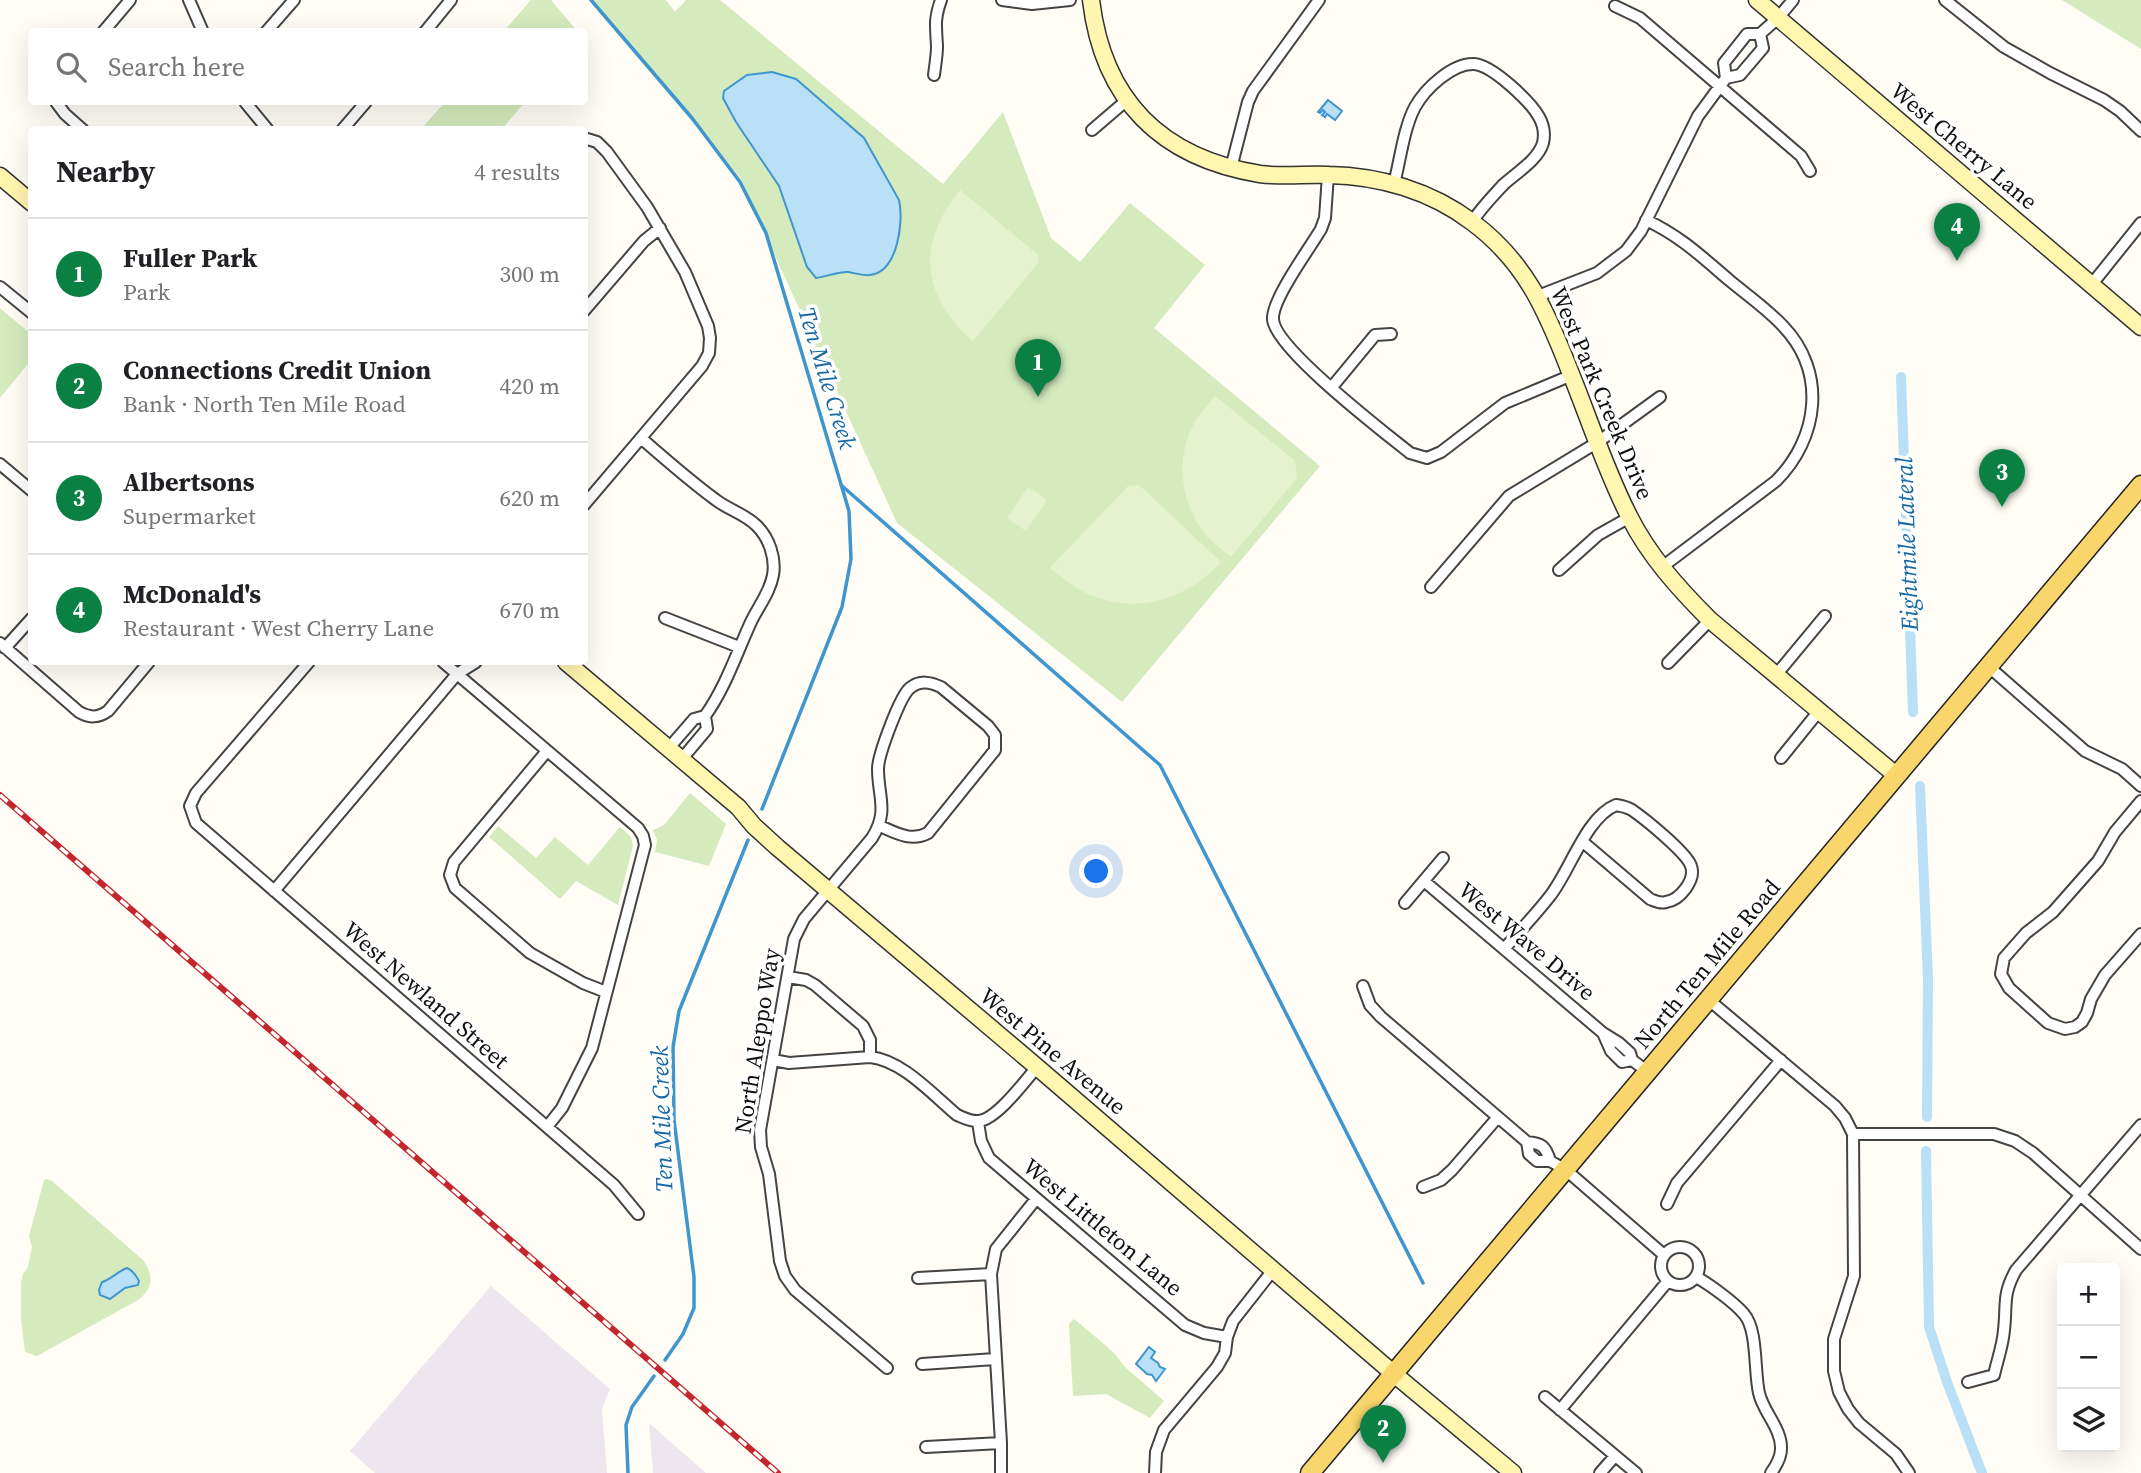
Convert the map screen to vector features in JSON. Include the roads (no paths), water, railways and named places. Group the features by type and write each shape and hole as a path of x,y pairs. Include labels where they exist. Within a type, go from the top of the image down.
{"main road":[{"name":"North Ten Mile Road","path":"1310,1473 1394,1374 1558,1165 1648,1072 2141,485"}],"street":[{"path":"106,28 130,0"},
{"path":"189,0 202,28"},
{"path":"270,28 294,0"},
{"path":"428,28 451,0"},
{"path":"934,75 937,45 934,32 935,15 941,0"},
{"path":"1002,0 1032,5 1070,0"},
{"name":"West Park Creek Drive","path":"1091,0 1099,45 1108,68 1127,100 1145,120 1178,147 1200,159 1262,174 1370,178 1395,184 1430,197 1472,222 1509,256 1538,296 1549,318 1630,517 1662,567 1710,620 1897,776"},
{"path":"1231,168 1253,91 1319,0"},
{"name":"West Cherry Lane","path":"1757,0 2141,327"},
{"path":"1723,82 1724,63 1747,34 1760,34 1793,0"},
{"path":"1945,0 2004,47 2104,100 2141,131"},
{"path":"1615,6 1640,18 1723,82 1801,156 1810,171"},
{"path":"1538,296 1597,274 1626,251 1646,220 1698,116 1723,82 1740,75 1763,48 1760,34"},
{"path":"1395,184 1414,109 1429,90 1450,72 1460,66 1485,66 1496,72 1533,108 1544,130 1543,143 1538,154 1480,209 1472,222"},
{"path":"1091,130 1127,100"},
{"path":"58,105 78,126"},
{"path":"247,105 265,126"},
{"path":"345,126 363,105"},
{"path":"588,138 607,152 660,228 685,272 708,326 709,353 702,366 588,500"},
{"path":"1328,175 1325,218 1321,229 1276,304 1272,320 1291,350 1410,453 1427,458 1441,452 1505,403 1572,375"},
{"path":"0,176 28,200"},
{"path":"1646,220 1680,238 1784,327 1799,348 1809,373 1812,399 1806,438 1785,472 1662,567"},
{"path":"2092,284 2141,223"},
{"path":"588,306 644,241 660,228"},
{"path":"0,287 28,307"},
{"path":"1332,387 1375,335 1391,334"},
{"path":"1431,587 1509,496 1598,442 1660,397"},
{"path":"641,438 716,501 758,526 774,561 768,589 718,698 705,716 694,719 675,755"},
{"path":"0,464 28,488"},
{"path":"1559,570 1598,535 1630,517"},
{"path":"1776,675 1825,615"},
{"path":"665,618 739,648"},
{"path":"1668,663 1710,620"},
{"path":"28,622 3,646 79,712 94,718 108,711 146,665"},
{"name":"West Newland Street","path":"302,665 196,793 190,806 196,823 614,1185 638,1214"},
{"path":"446,665 638,828 645,845 592,1048 562,1108 547,1127"},
{"path":"457,674 460,665"},
{"path":"274,891 457,674 470,665"},
{"name":"West Pine Avenue","path":"570,665 738,807 754,826 828,891 1513,1473"},
{"path":"1988,666 2085,751 2122,769 2141,786"},
{"path":"918,683 933,683 988,726 995,735 996,743 991,758 928,833 913,838 880,826 883,803 878,769 880,754 908,690 918,683"},
{"path":"1781,758 1819,711"},
{"path":"675,755 707,729 705,716"},
{"path":"547,751 454,862 450,875 456,888 530,953 583,984 606,992"},
{"path":"2141,801 2115,832 2098,861 2053,912 2026,933 2004,958 2001,974 2009,988 2048,1023 2065,1029 2075,1027 2082,1022 2097,987 2141,934"},
{"path":"1504,949 1551,895 1590,829 1604,812 1616,805 1630,809 1686,856 1693,869 1690,882 1678,897 1658,902 1583,842"},
{"name":"North Aleppo Way","path":"880,826 794,939 760,1130 761,1147 769,1174 780,1261 785,1276 795,1290 887,1368"},
{"name":"West Wave Drive","path":"1405,903 1443,858"},
{"name":"West Wave Drive","path":"1424,881 1630,1053 1632,1060 1648,1072"},
{"path":"788,977 815,985 863,1026 870,1040 870,1057"},
{"path":"1363,986 1370,1005 1381,1017 1527,1142 1539,1143 1558,1165 1664,1255"},
{"path":"1709,1000 1835,1106 1853,1134 1854,1276 1834,1339 1834,1371 1839,1392 1848,1409 1859,1423 1896,1454 1909,1473"},
{"path":"773,1060 789,1063 880,1058 899,1066 957,1115 978,1122 994,1115 1037,1067"},
{"path":"1667,1204 1677,1183 1781,1060"},
{"path":"1423,1187 1441,1180 1452,1170 1498,1117"},
{"name":"West Littleton Lane","path":"978,1122 981,1141 989,1158 1036,1199 1185,1325 1204,1334 1227,1338"},
{"path":"1968,1382 1994,1375 2004,1333 2008,1284 2017,1270 2141,1125"},
{"path":"1853,1134 1993,1135 2015,1141 2033,1153 2141,1249"},
{"path":"1001,1473 1002,1443 991,1274 996,1250 1036,1199"},
{"path":"1675,1247 1689,1248 1698,1258 1699,1271 1696,1277 1680,1286 1668,1281 1661,1265 1664,1255 1675,1247"},
{"path":"1155,1473 1156,1452 1164,1430 1216,1367 1225,1353 1233,1321 1273,1270"},
{"path":"918,1278 991,1274"},
{"path":"1696,1277 1745,1315 1751,1329 1759,1395 1782,1447 1771,1473"},
{"path":"1560,1410 1668,1281"},
{"path":"922,1364 995,1359"},
{"path":"1545,1397 1636,1473"},
{"path":"926,1447 1002,1443"},
{"path":"1600,1473 1615,1456"}],"water":[{"path":"772,72 796,79 864,138 899,200 901,220 897,244 887,265 879,272 867,275 845,272 816,278 807,267 779,186 723,98 724,91 747,75"},
{"path":"1328,100 1342,111 1335,120 1327,114 1325,117 1322,115 1325,112 1323,110 1318,112"},
{"path":"127,1268 137,1277 138,1285 125,1288 110,1299 100,1295 102,1282"},
{"path":"1149,1347 1155,1352 1151,1358 1165,1369 1156,1381 1136,1364"}],"waterway":[{"name":"Ten Mile Creek","path":"591,0 692,118 740,182 766,233 849,511 851,559 842,607 762,809"},
{"name":"Eightmile Lateral","path":"1901,377 1913,712"},
{"path":"841,485 1160,765 1423,1283"},
{"name":"Eightmile Lateral","path":"1920,786 1928,979 1927,1117"},
{"name":"Ten Mile Creek","path":"665,1360 683,1334 694,1308 694,1277 674,1120 673,1047 679,1011 748,840"},
{"name":"Eightmile Lateral","path":"1926,1151 1929,1327 1982,1473"},
{"name":"Ten Mile Creek","path":"628,1473 626,1425 632,1407 654,1376"}],"railway":[{"path":"0,795 778,1473"}],"place":[{"name":"McDonald's","path":"1957,261"},
{"name":"Fuller Park","path":"1038,397"},
{"name":"Albertsons","path":"2002,507"},
{"name":"Connections Credit Union","path":"1383,1463"}]}
